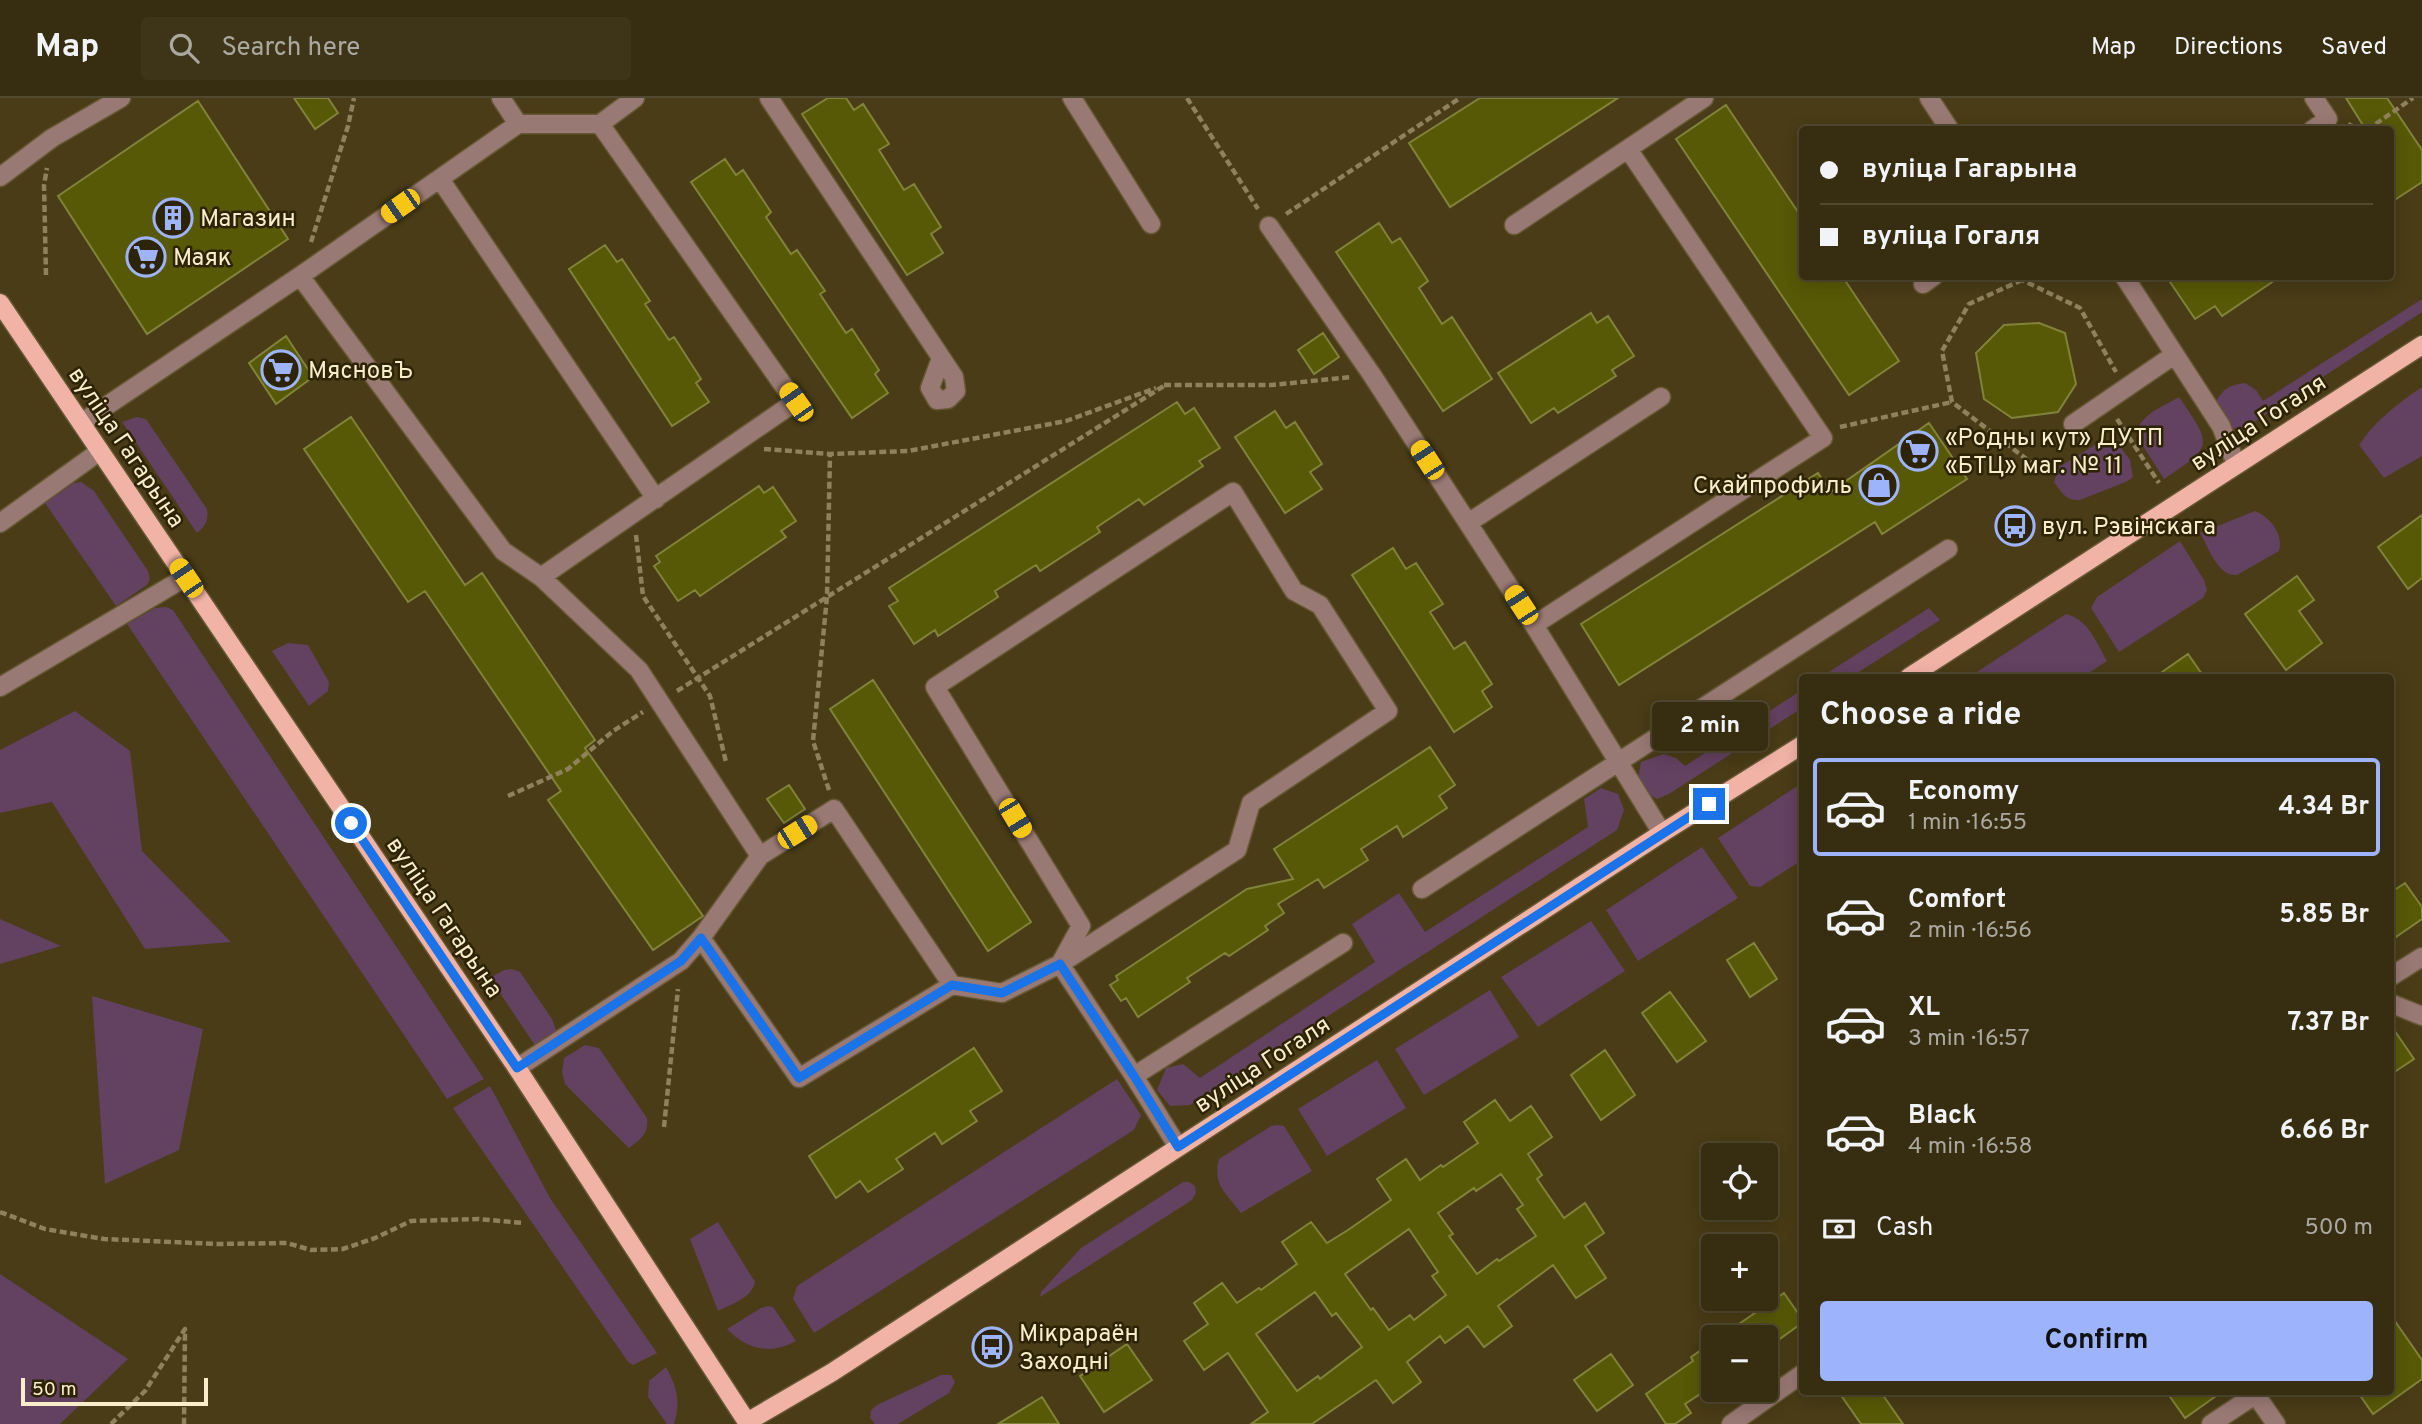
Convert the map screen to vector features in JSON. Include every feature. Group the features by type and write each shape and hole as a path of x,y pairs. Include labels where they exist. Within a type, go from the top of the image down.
{"main road":[{"name":"вуліца Гагарына","path":"0,303 517,1068 747,1423"},
{"name":"вуліца Гогаля","path":"1914,674 2422,345"},
{"name":"вуліца Гогаля","path":"747,1423 831,1374 1662,833 1799,747"}],"street":[{"path":"0,177 52,138 121,98"},
{"path":"501,98 518,124"},
{"path":"81,423 300,276 518,124 600,124 635,98"},
{"path":"769,98 941,358"},
{"path":"1072,98 1151,224"},
{"path":"1514,225 1704,98"},
{"path":"1929,98 1947,126"},
{"path":"2314,98 2328,119 2318,126"},
{"path":"541,577 796,402 600,124"},
{"path":"1534,625 1823,438 1628,149"},
{"path":"440,179 656,499"},
{"path":"1269,226 1372,375 1468,523 1662,833"},
{"path":"300,276 503,551 541,577 639,670 760,856"},
{"path":"2127,280 2221,426 2236,464"},
{"path":"2073,424 2174,355"},
{"path":"1468,523 1661,397"},
{"path":"0,523 100,451"},
{"path":"701,938 799,1078 952,985 1002,993 1060,964 1237,850 1251,803 1388,711 1320,605 1293,591 1233,492 935,687 1082,926 1060,964"},
{"path":"1423,889 1948,549"},
{"path":"0,687 186,578"},
{"path":"517,1068 681,961 701,938 760,856 834,809 952,985"},
{"path":"1134,1076 1343,943"},
{"path":"2394,974 2422,957"},
{"path":"1060,964 1178,1147"},
{"path":"2394,1005 2422,1016"},
{"path":"1731,1424 1799,1376"},
{"path":"2211,1424 2251,1395"},
{"path":"2255,1395 2276,1424"}],"path":[{"path":"300,276 348,126 354,98"},
{"path":"1187,98 1269,226 1460,98"},
{"path":"2373,126 2413,98"},
{"path":"44,184 46,275"},
{"path":"2018,280 1969,304 1942,351 1952,402 2038,468"},
{"path":"2026,280 2080,308 2125,389"},
{"path":"758,449 830,454 908,451 1066,421 1167,384 1272,385 1372,375"},
{"path":"508,796 568,769 613,731 1167,384"},
{"path":"1819,432 1952,402"},
{"path":"2117,418 2159,483"},
{"path":"830,454 827,597 814,741 834,809"},
{"path":"634,513 643,596 710,696 727,765 713,784"},
{"path":"664,1127 681,961"},
{"path":"0,1212 45,1228 104,1239 217,1244 287,1243 310,1250 343,1249 411,1222 478,1219 523,1223"},
{"path":"111,1424 145,1391 185,1329 184,1424"}],"shaded area":[{"path":"2422,299 2422,312 2259,419 2234,429 2223,420 2215,404 2227,389 2245,383 2256,390 2263,401"},
{"path":"2422,387 2422,456 2384,478 2359,445 2388,413"},
{"path":"2179,397 2198,426 2203,444 2192,459 2164,479 2136,435 2147,416"},
{"path":"137,417 146,419 207,509 206,523 197,533 122,422"},
{"path":"2103,440 2119,445 2130,460 2133,477 2080,500 2068,498 2054,482 2059,467"},
{"path":"81,482 94,491 148,571 150,579 147,585 116,606 45,503 74,483"},
{"path":"2255,511 2266,517 2278,532 2279,551 2237,575 2230,574 2219,567 2200,533"},
{"path":"2180,541 2204,580 2207,590 2203,598 2119,652 2091,608 2097,597"},
{"path":"166,607 173,610 484,1079 447,1099 127,624 155,608"},
{"path":"1929,608 1940,620 1856,674 1826,674"},
{"path":"2066,614 2086,626 2107,661 2088,674 1974,674"},
{"path":"288,643 308,645 329,682 328,691 309,706 272,651"},
{"path":"1799,692 1799,710 1669,794 1657,799 1645,792 1638,778 1641,762 1664,754 1676,758 1685,766"},
{"path":"75,711 130,751 142,851 231,942 145,949 52,802 0,813 0,750"},
{"path":"1799,785 1799,862 1760,887 1750,886 1718,838"},
{"path":"1601,788 1618,794 1624,810 1617,830 1190,1105 1170,1106 1157,1090 1166,1068 1183,1064 1200,1078 1375,962 1352,924 1399,893 1425,932 1588,827 1584,799"},
{"path":"1702,847 1738,898 1638,961 1606,910"},
{"path":"0,919 61,946 0,964"},
{"path":"1591,921 1625,971 1538,1027 1501,977"},
{"path":"504,970 520,972 552,1019 556,1030 550,1038 536,1047 490,978"},
{"path":"1490,990 1519,1037 1424,1095 1395,1049"},
{"path":"92,996 203,1029 179,1150 105,1184"},
{"path":"585,1045 599,1048 647,1118 645,1132 629,1148 565,1084 562,1072 564,1058"},
{"path":"1377,1060 1406,1108 1327,1156 1298,1109"},
{"path":"1117,1079 1141,1115 1134,1130 814,1333 793,1299 797,1286"},
{"path":"490,1086 550,1198 657,1353 633,1365 628,1362 453,1108"},
{"path":"1271,1126 1284,1126 1312,1171 1241,1213 1219,1182 1219,1159"},
{"path":"1183,1182 1195,1186 1196,1193 1192,1200 1040,1297 1041,1292 1081,1248"},
{"path":"718,1222 755,1282 746,1296 718,1311 690,1239"},
{"path":"0,1274 128,1359 60,1424 0,1424"},
{"path":"773,1307 796,1341 777,1348 760,1348 743,1342 727,1329 761,1308"},
{"path":"666,1367 677,1395 674,1424 667,1424 648,1397 649,1381"},
{"path":"941,1375 951,1375 955,1382 949,1393 898,1424 875,1424 870,1418 871,1410 877,1405"}],"building":[{"path":"294,98 328,98 338,113 315,129"},
{"path":"828,98 846,98 854,110 863,104 889,144 879,150 904,190 914,184 941,227 931,234 943,253 907,275 802,114"},
{"path":"1480,98 1618,98 1450,207 1409,143"},
{"path":"2346,98 2387,98 2422,150 2422,182 2394,200 2394,126 2364,126"},
{"name":"Магазин","path":"198,101 288,239 147,334 58,196"},
{"path":"1726,105 1799,214 1799,280 1845,280 1899,361 1849,395 1676,139"},
{"path":"725,159 736,175 743,170 771,212 766,217 791,254 797,250 825,291 820,294 846,333 852,329 879,370 875,374 888,393 852,418 691,182"},
{"path":"1379,223 1392,243 1400,238 1428,281 1419,288 1442,324 1452,317 1492,379 1443,411 1336,252"},
{"path":"605,245 617,262 622,259 650,301 645,304 669,340 674,337 701,379 696,383 709,402 672,426 569,269"},
{"path":"2169,280 2275,280 2222,316 2215,306 2195,319"},
{"path":"1591,313 1597,323 1608,316 1634,356 1612,370 1616,376 1558,413 1554,408 1531,423 1498,373"},
{"path":"2039,323 2065,333 2076,384 2058,412 2012,418 1984,399 1976,353 2004,325"},
{"path":"1323,333 1339,357 1314,374 1298,350"},
{"name":"МясновЪ","path":"286,336 313,377 276,404 249,363"},
{"path":"1177,402 1185,414 1194,408 1220,448 1199,461 1203,466 1144,505 1139,499 1097,527 1100,532 1040,571 1036,565 995,591 998,597 938,636 935,630 914,644 889,606 898,601 889,588"},
{"path":"1275,411 1286,428 1295,422 1322,464 1310,472 1322,489 1285,513 1235,437"},
{"path":"351,417 465,585 482,573 595,740 585,748 703,916 653,950 548,800 561,791 425,591 408,602 304,449"},
{"path":"1929,423 1967,479 1882,534 1875,522 1619,685 1581,624 1818,473 1830,492"},
{"path":"759,486 764,493 773,487 796,521 781,531 786,537 700,596 695,590 678,601 654,566 660,562 656,556"},
{"path":"2422,515 2422,578 2408,589 2378,547"},
{"path":"1393,548 1406,569 1416,563 1443,604 1430,612 1454,649 1465,642 1492,684 1482,691 1492,707 1454,732 1352,575"},
{"path":"2297,576 2314,600 2299,611 2322,643 2286,670 2245,614"},
{"path":"2188,654 2202,674 2159,674"},
{"path":"873,680 1031,922 988,951 830,709"},
{"path":"1430,747 1455,785 1439,796 1447,808 1403,837 1397,826 1361,849 1368,860 1324,888 1318,879 1278,904 1284,913 1265,926 1268,930 1229,956 1225,953 1187,978 1190,982 1138,1017 1126,998 1121,1001 1110,985 1118,980 1116,976 1247,889 1293,879 1274,849"},
{"path":"789,785 805,809 784,823 767,799"},
{"path":"2405,883 2422,907 2422,919 2394,938 2394,890"},
{"path":"1754,943 1777,979 1750,997 1727,960"},
{"path":"1670,992 1706,1041 1677,1062 1642,1013"},
{"path":"2394,1030 2414,1059 2394,1072"},
{"path":"974,1048 1002,1091 970,1111 977,1121 942,1144 935,1133 896,1159 903,1169 868,1192 860,1181 836,1198 809,1156"},
{"path":"1605,1050 1635,1095 1601,1120 1571,1075"},
{"path":"1495,1100 1510,1121 1531,1106 1552,1137 1528,1154 1542,1175 1537,1179 1564,1218 1585,1203 1604,1233 1585,1246 1606,1278 1576,1298 1553,1265 1498,1306 1512,1326 1484,1347 1468,1326 1445,1343 1440,1336 1407,1362 1421,1382 1393,1403 1376,1380 1312,1424 1251,1424 1268,1412 1228,1353 1204,1370 1184,1341 1208,1324 1194,1303 1222,1283 1237,1303 1259,1288 1261,1290 1297,1264 1282,1242 1311,1222 1327,1243 1391,1200 1377,1179 1406,1159 1420,1180 1478,1143 1464,1122","holes":["1501,1174 1523,1205 1517,1209 1536,1236 1477,1274 1449,1236 1453,1234 1438,1213 1474,1188 1476,1191","1409,1229 1438,1272 1432,1276 1446,1295 1414,1320 1410,1315 1389,1330 1345,1274","1315,1292 1332,1316 1336,1313 1362,1347 1320,1379 1318,1376 1297,1391 1256,1334"]},
{"path":"1784,1293 1799,1315 1799,1325 1778,1340 1778,1325 1737,1325 1758,1311 1778,1311 1778,1297"},
{"path":"2394,1320 2422,1360 2422,1379 2373,1414 2360,1395 2394,1395"},
{"path":"1127,1344 1152,1380 1104,1412 1080,1376"},
{"path":"1701,1350 1701,1394 1685,1404 1691,1413 1675,1424 1666,1424 1646,1394 1693,1361 1691,1357"},
{"path":"1611,1354 1633,1385 1597,1411 1574,1380"},
{"path":"1841,1395 1883,1395 1903,1424 1861,1424"},
{"path":"2169,1395 2217,1395 2185,1418"},
{"path":"1042,1397 1059,1424 998,1424"}],"place":[{"name":"Магазин","path":"173,218"},
{"name":"Маяк","path":"146,257"},
{"name":"МясновЪ","path":"281,370"},
{"name":"«Родны кут» ДУТП «БТЦ» маг. № 11","path":"1918,451"},
{"name":"Скайпрофиль","path":"1879,485"},
{"name":"вул. Рэвінскага","path":"2015,526"},
{"name":"Мікрараён Заходні","path":"992,1347"}],"route":[{"path":"351,823 517,1068 681,961 701,938 799,1078 952,985 1002,993 1060,964 1178,1147 1709,804"}]}
